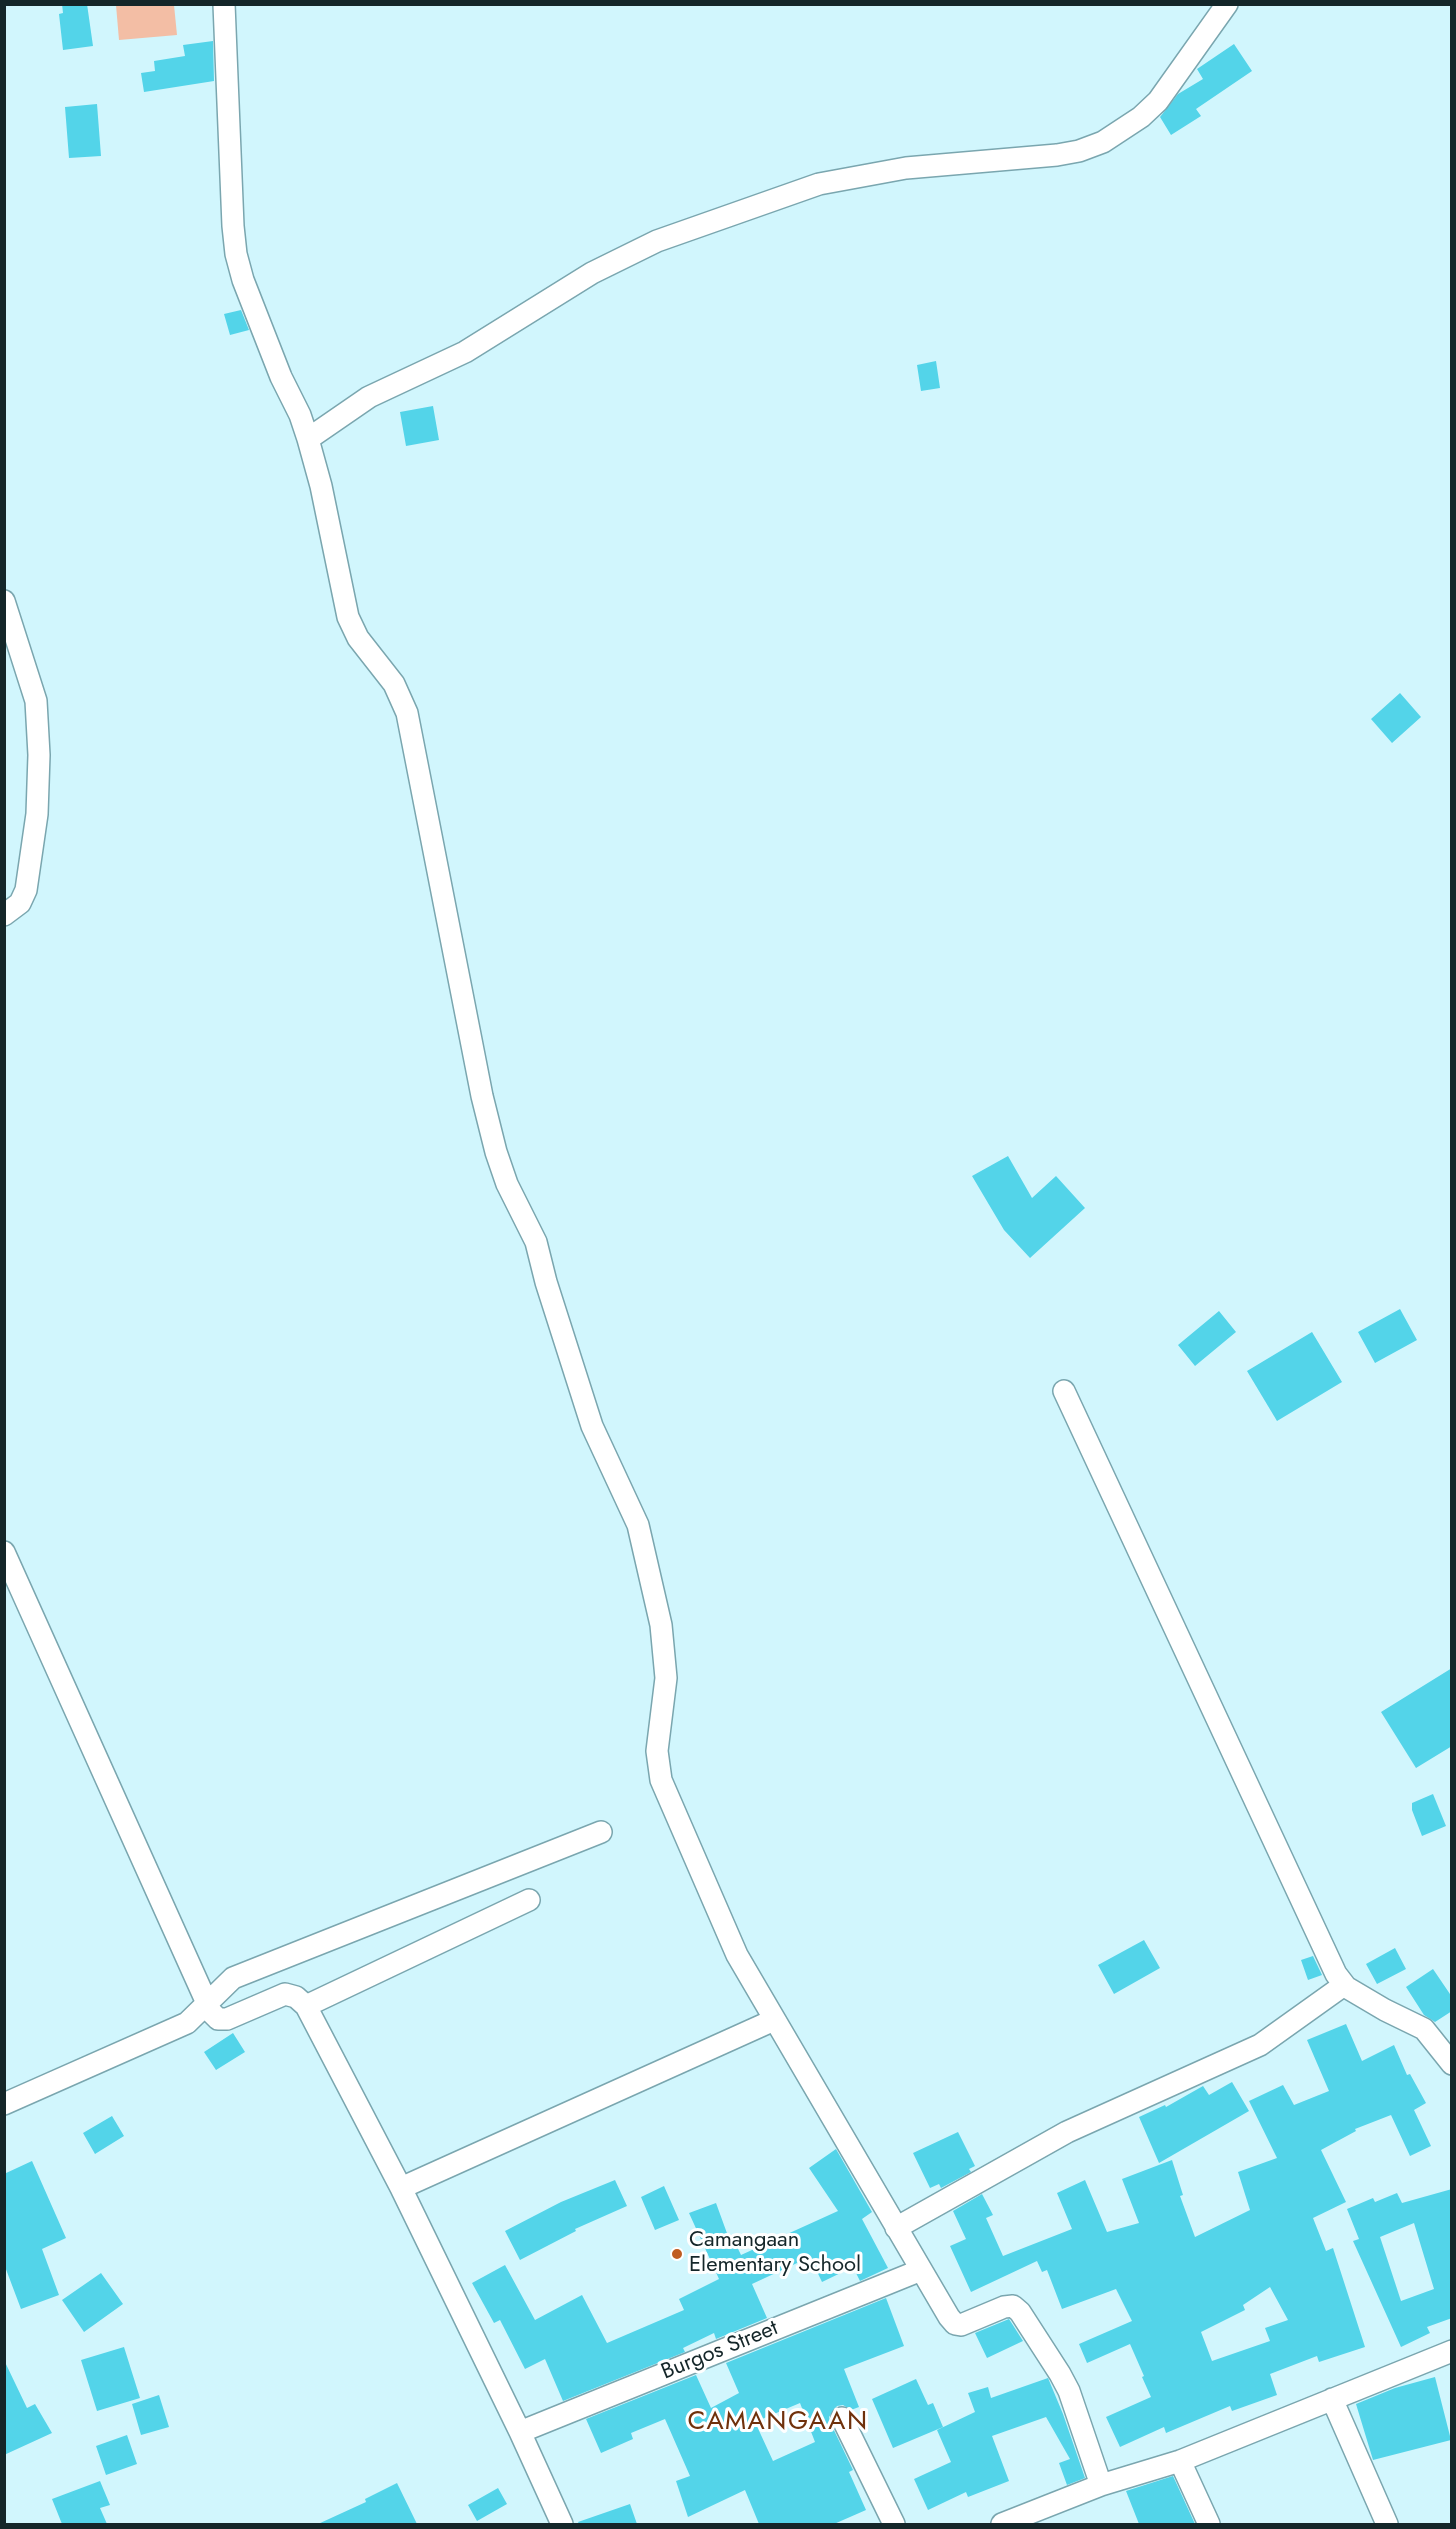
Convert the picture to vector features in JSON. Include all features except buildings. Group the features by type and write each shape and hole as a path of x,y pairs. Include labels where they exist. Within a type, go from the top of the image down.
{"street":[{"path":"224,4 236,254 243,280 308,439 321,486 348,617 358,638 394,684 408,713 482,1096 496,1152 507,1184 536,1242 546,1282 592,1426 638,1525 661,1625 666,1678 657,1751 662,1779 736,1954 921,2270 955,2324 964,2325 1009,2306 1020,2312 1069,2391 1101,2485"},
{"path":"308,439 369,397 465,352 592,273 657,241 819,184 906,168 1057,156 1103,142 1141,117 1158,101 1227,4"},
{"path":"4,601 36,701 39,755 37,814 26,890 20,903 4,915"},
{"path":"1064,1392 1336,1974 1344,1985 1385,2010 1424,2029 1452,2064"},
{"path":"4,1552 215,2017 223,2020 285,1994 296,1997 306,2006 401,2188 520,2432 562,2524"},
{"path":"4,2103 187,2023 233,1978 601,1832"},
{"path":"306,2006 529,1900"},
{"path":"896,2228 1067,2132 1260,2045 1344,1985"},
{"path":"401,2188 774,2020"},
{"name":"Burgos Street","path":"520,2432 921,2270"},
{"path":"1002,2524 1101,2485 1180,2461 1452,2350"},
{"path":"1332,2399 1387,2524"},
{"path":"842,2418 894,2524"},
{"path":"1180,2461 1209,2524"}],"shaded area":[{"path":"116,5 174,5 177,35 119,40"}],"place":[{"name":"Camangaan Elementary School","path":"677,2254"}],"district":[{"name":"CAMANGAAN","path":"778,2423"}]}
